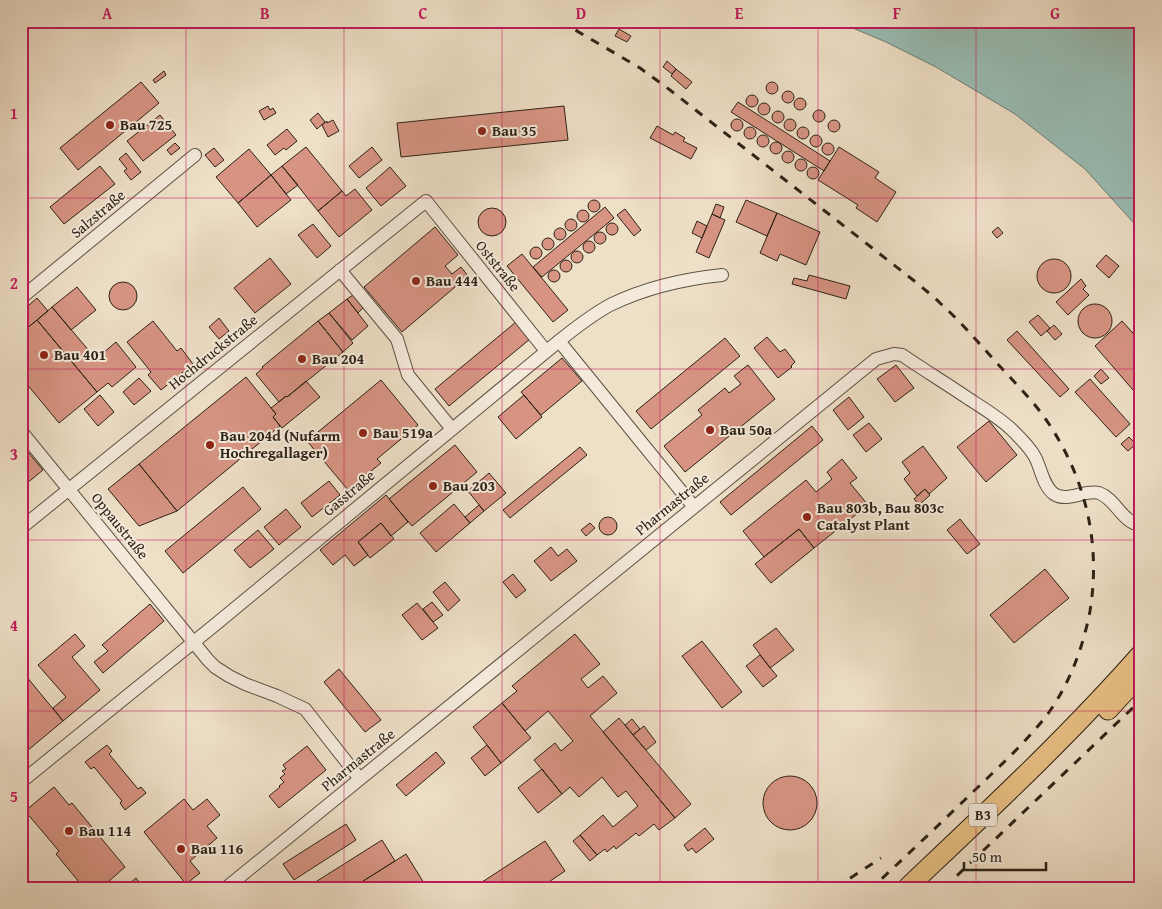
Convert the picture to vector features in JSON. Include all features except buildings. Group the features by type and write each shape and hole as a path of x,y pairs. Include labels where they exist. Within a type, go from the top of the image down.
{"main road":[{"name":"B3","path":"906,888 1051,749 1141,654"},
{"name":"B3","path":"925,888 1066,752 1141,674"}],"street":[{"name":"Salzstraße","path":"21,298 195,155"},
{"name":"Hochdruckstraße","path":"21,528 426,201"},
{"name":"Oststraße","path":"426,201 546,351"},
{"path":"340,270 397,339 408,375 452,429"},
{"name":"Gasstraße","path":"21,782 546,351 588,319 609,306 657,287 722,274"},
{"path":"559,341 694,507"},
{"name":"Pharmastraße","path":"226,888 876,359 894,354 902,355 1009,427 1034,456 1050,491 1056,495 1065,497 1091,492 1098,493 1108,497 1128,519 1137,525 1141,525"},
{"name":"Oppaustraße","path":"21,431 208,660 215,667 244,684 305,709 360,779"}],"water":[{"path":"836,21 1141,21 1141,231 1085,169 1015,114 936,67 886,42"}],"railway":[{"path":"560,21 640,68 670,90 935,298 1023,391 1049,424 1073,467 1081,490 1092,537 1093,586 1090,611 1083,639 1068,679 1047,715 1022,744 872,888"},
{"path":"944,888 1141,700"},
{"path":"835,888 881,858"}],"place":[{"name":"Bau 725","path":"110,125"},
{"name":"Bau 35","path":"482,131"},
{"name":"Bau 444","path":"416,281"},
{"name":"Bau 401","path":"44,355"},
{"name":"Bau 204","path":"302,359"},
{"name":"Bau 50a","path":"710,430"},
{"name":"Bau 519a","path":"363,433"},
{"name":"Bau 204d (Nufarm Hochregallager)","path":"210,445"},
{"name":"Bau 203","path":"433,486"},
{"name":"Bau 803b, Bau 803c Catalyst Plant","path":"807,517"},
{"name":"Bau 114","path":"69,831"},
{"name":"Bau 116","path":"181,849"}]}
